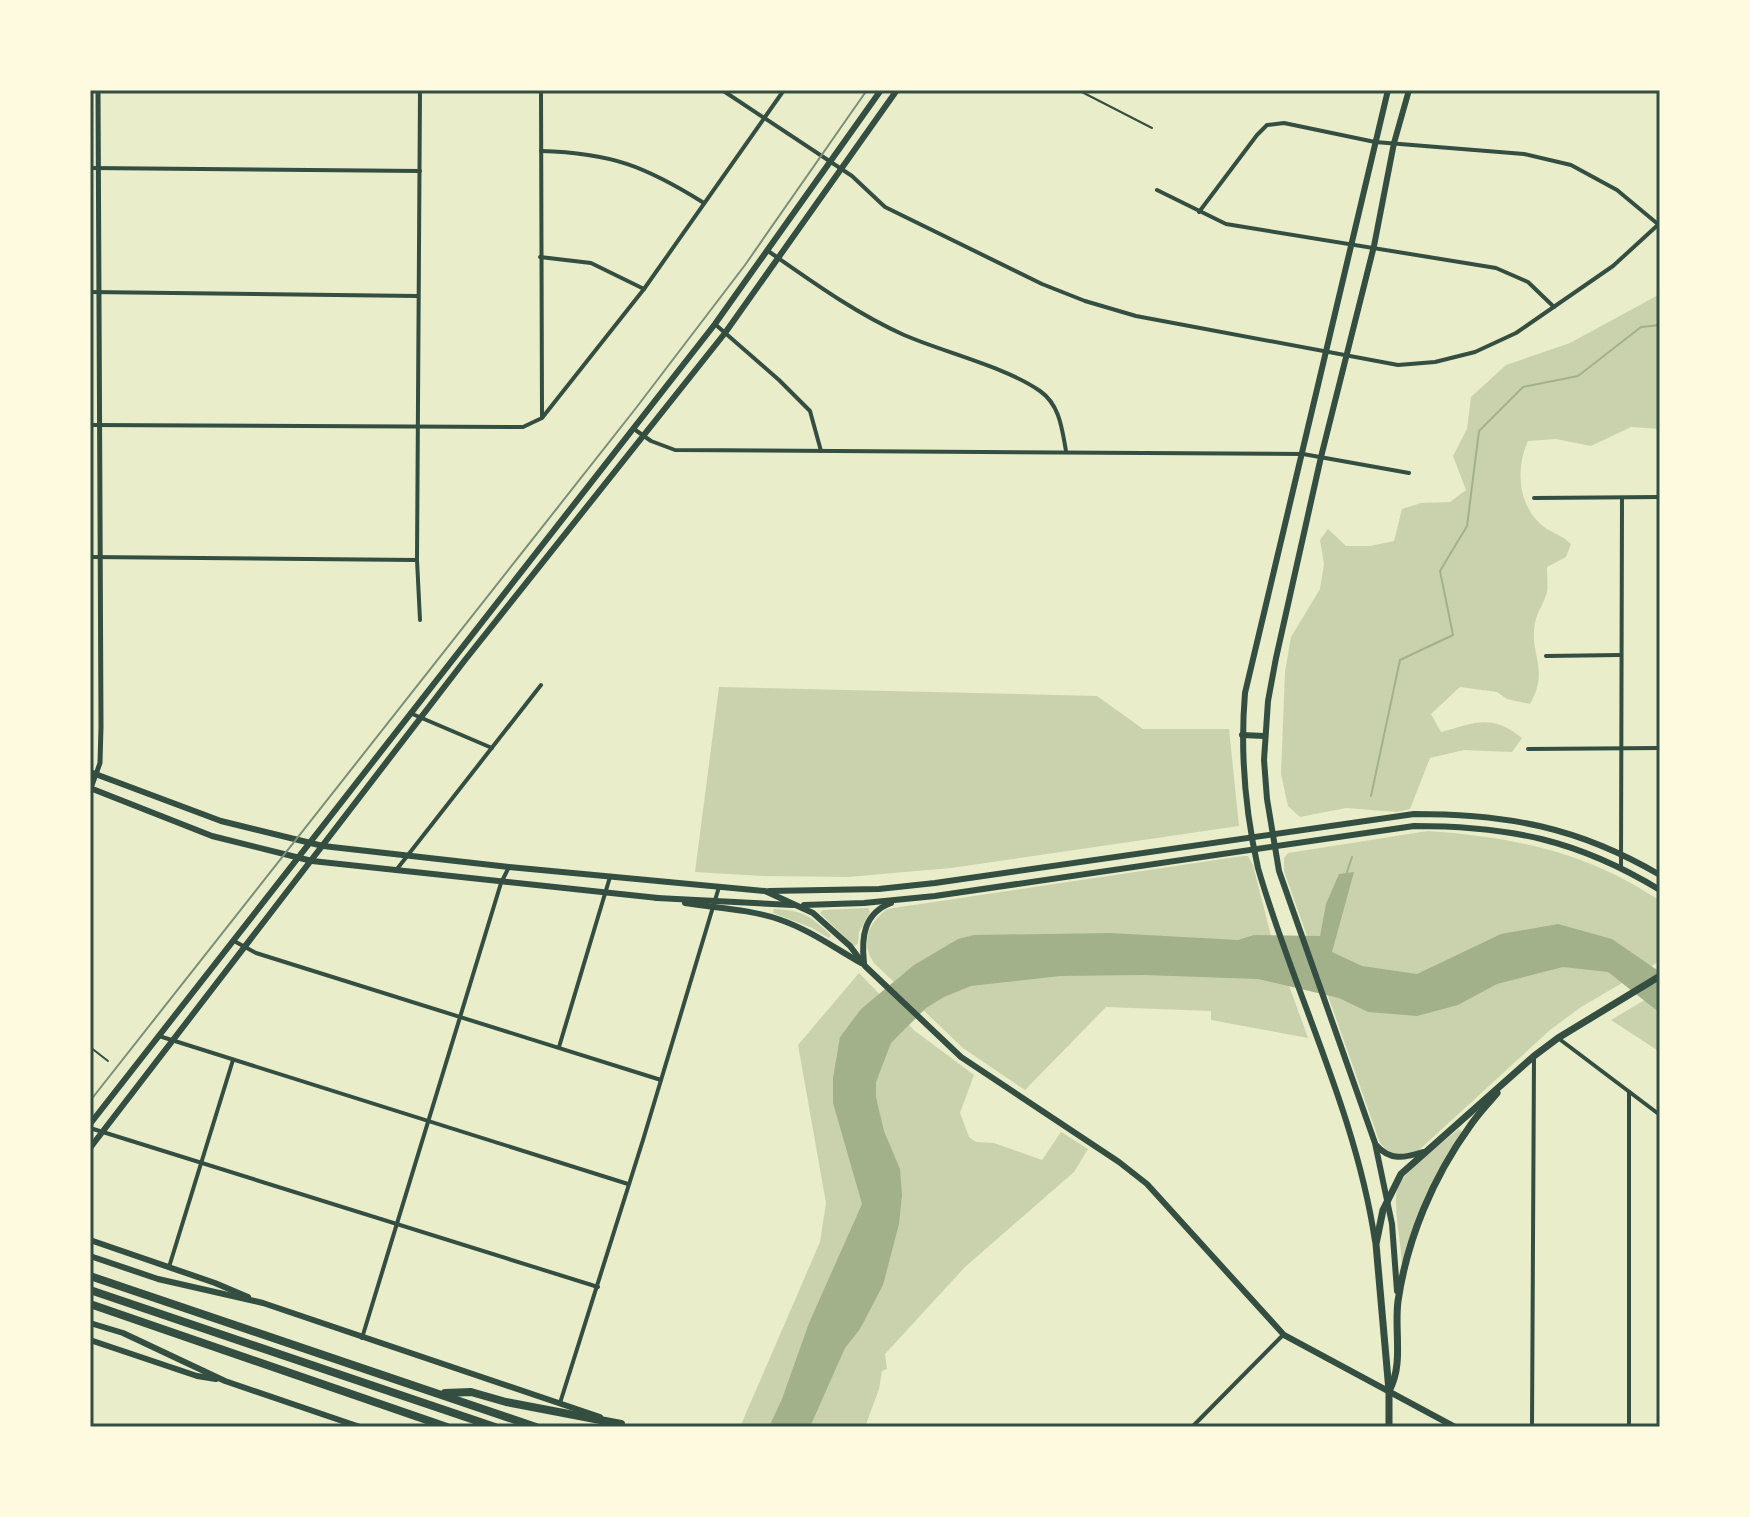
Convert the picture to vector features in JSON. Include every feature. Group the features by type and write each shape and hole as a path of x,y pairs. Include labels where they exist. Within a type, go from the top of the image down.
{"highway":[{"path":"90,1276 536,1427"},
{"path":"90,1290 495,1427"},
{"path":"90,1304 447,1427"},
{"path":"438,1393 471,1392 506,1402 625,1425"}],"main road":[{"path":"90,1126 715,324 881,90"},
{"path":"90,1148 525,583 725,333 897,90"},
{"path":"1388,90 1245,693 1242,735 1251,836 1266,898 1356,1151 1370,1204 1389,1391 1389,1427"},
{"path":"1389,1391 1397,1377 1398,1302 1395,1245 1387,1201 1375,1143 1287,897 1271,834 1264,736 1276,658 1321,457 1409,90"},
{"path":"1242,735 1264,736"},
{"path":"93,774 221,821 309,844 407,857 765,891 879,889 1414,814 1469,814 1527,821 1621,852 1660,875"},
{"path":"90,789 212,836 312,861 714,904 801,905 898,900 1414,826 1469,826 1526,834 1573,847 1621,867 1660,890"},
{"path":"1414,814 1414,826"},
{"path":"1526,834 1527,821"},
{"path":"765,891 801,905 850,946 864,966"},
{"path":"864,966 863,933 870,917 880,907 898,900"},
{"path":"714,904 777,919 821,938 864,966 961,1057 1147,1184 1284,1335 1455,1427"},
{"path":"1376,1244 1387,1201 1401,1174 1423,1152 1558,1038 1660,976"},
{"path":"1398,1302 1428,1197 1471,1124 1503,1085"},
{"path":"1375,1143 1387,1155 1399,1158 1423,1152"},
{"path":"90,1240 362,1338 625,1425"},
{"path":"90,1256 158,1279 263,1303"},
{"path":"90,1323 123,1333 225,1381 360,1427"},
{"path":"90,1340 197,1376 225,1381"}],"street":[{"path":"90,789 93,774 100,763 101,727 99,292 94,168 98,90"},
{"path":"420,90 417,560 420,620"},
{"path":"541,90 542,418"},
{"path":"722,90 841,169 885,207 1042,284 1136,316 1398,365 1435,362 1475,352 1516,333 1613,266 1659,224 1617,190 1571,165 1524,154 1375,142 1284,123 1267,125 1257,135 1199,212"},
{"path":"90,425 523,427 542,418 644,289 784,90"},
{"path":"541,151 590,154 640,167 661,176 704,203"},
{"path":"94,168 420,171"},
{"path":"1157,190 1226,224 1496,268 1528,282 1554,307"},
{"path":"768,251 840,300 902,334 1013,377 1042,392 1060,416 1066,451"},
{"path":"540,257 591,263 644,289"},
{"path":"90,292 418,296"},
{"path":"715,324 810,411 821,451"},
{"path":"634,429 644,437 675,450 1303,454 1409,473"},
{"path":"1534,498 1660,497"},
{"path":"1621,867 1622,498"},
{"path":"90,557 417,560"},
{"path":"1546,656 1620,655"},
{"path":"396,871 541,685"},
{"path":"409,713 492,748"},
{"path":"1528,749 1660,748"},
{"path":"362,1338 501,883 509,867"},
{"path":"559,1047 610,876"},
{"path":"560,1403 719,887"},
{"path":"234,941 256,953 661,1080"},
{"path":"159,1036 628,1184"},
{"path":"1558,1038 1660,1115"},
{"path":"1532,1427 1534,1056"},
{"path":"169,1267 233,1060"},
{"path":"1629,1092 1629,1427"},
{"path":"90,1126 598,1287"},
{"path":"1192,1427 1284,1335"}],"lane":[{"path":"1078,90 1152,128"},
{"path":"90,1047 108,1061"}],"shaded area":[{"path":"1660,294 1660,429 1631,427 1591,446 1556,439 1528,441 1524,452 1521,487 1529,509 1544,527 1571,544 1566,557 1547,567 1547,592 1536,619 1534,635 1538,681 1530,704 1507,699 1497,692 1460,687 1431,714 1441,732 1483,722 1501,725 1522,738 1512,752 1464,750 1430,758 1410,809 1397,812 1346,808 1300,817 1288,806 1281,774 1285,672 1291,637 1320,589 1324,564 1320,540 1328,529 1346,546 1370,546 1394,541 1402,509 1421,503 1450,502 1466,490 1453,456 1467,429 1471,397 1506,365 1570,343"},
{"path":"719,687 1097,696 1143,729 1229,729 1239,826 951,868 848,877 695,872"},
{"path":"1428,831 1490,838 1549,850 1605,870 1633,884 1660,901 1660,961 1581,1007 1550,1030 1418,1151 1404,1155 1390,1153 1380,1143 1284,871 1284,858 1288,853"},
{"path":"1248,856 1253,865 1271,936 1308,1038 1211,1020 1211,1011 1106,1007 1025,1090 963,1048 874,963 867,948 871,927 887,909"},
{"path":"1354,872 1332,952 1362,966 1417,974 1501,934 1558,924 1612,939 1660,972 1660,1013 1608,972 1563,967 1497,984 1458,1005 1417,1016 1368,1012 1339,998 1258,979 1060,976 971,986 944,997 926,1008 891,1043 876,1082 876,1097 884,1131 900,1169 902,1195 899,1224 883,1285 860,1329 845,1348 810,1427 769,1427 809,1323 862,1204 833,1103 833,1078 840,1037 861,1009 914,965 958,939 974,935 1110,933 1238,940 1254,935 1320,936 1326,904 1339,874"},
{"path":"868,908 870,912 859,932 858,944 854,946 820,913 823,910"},
{"path":"774,909 806,915 831,935 829,938 773,913"},
{"path":"859,973 915,1031 974,1075 960,1113 969,1137 976,1142 994,1143 1042,1160 1061,1132 1088,1149 1074,1172 965,1267 885,1354 887,1369 882,1371 865,1427 740,1427 820,1242 826,1203 798,1045"},
{"path":"1660,991 1660,1052 1611,1020"},
{"path":"1459,1129 1462,1132 1442,1163 1402,1266 1397,1191 1415,1166"}],"waterway":[{"path":"1371,796 1400,660 1453,635 1440,571 1467,526 1479,431 1523,387 1578,376 1641,327 1660,325"},
{"path":"1346,875 1352,857"}],"railway":[{"path":"90,1101 636,408 745,265 867,90"}]}
